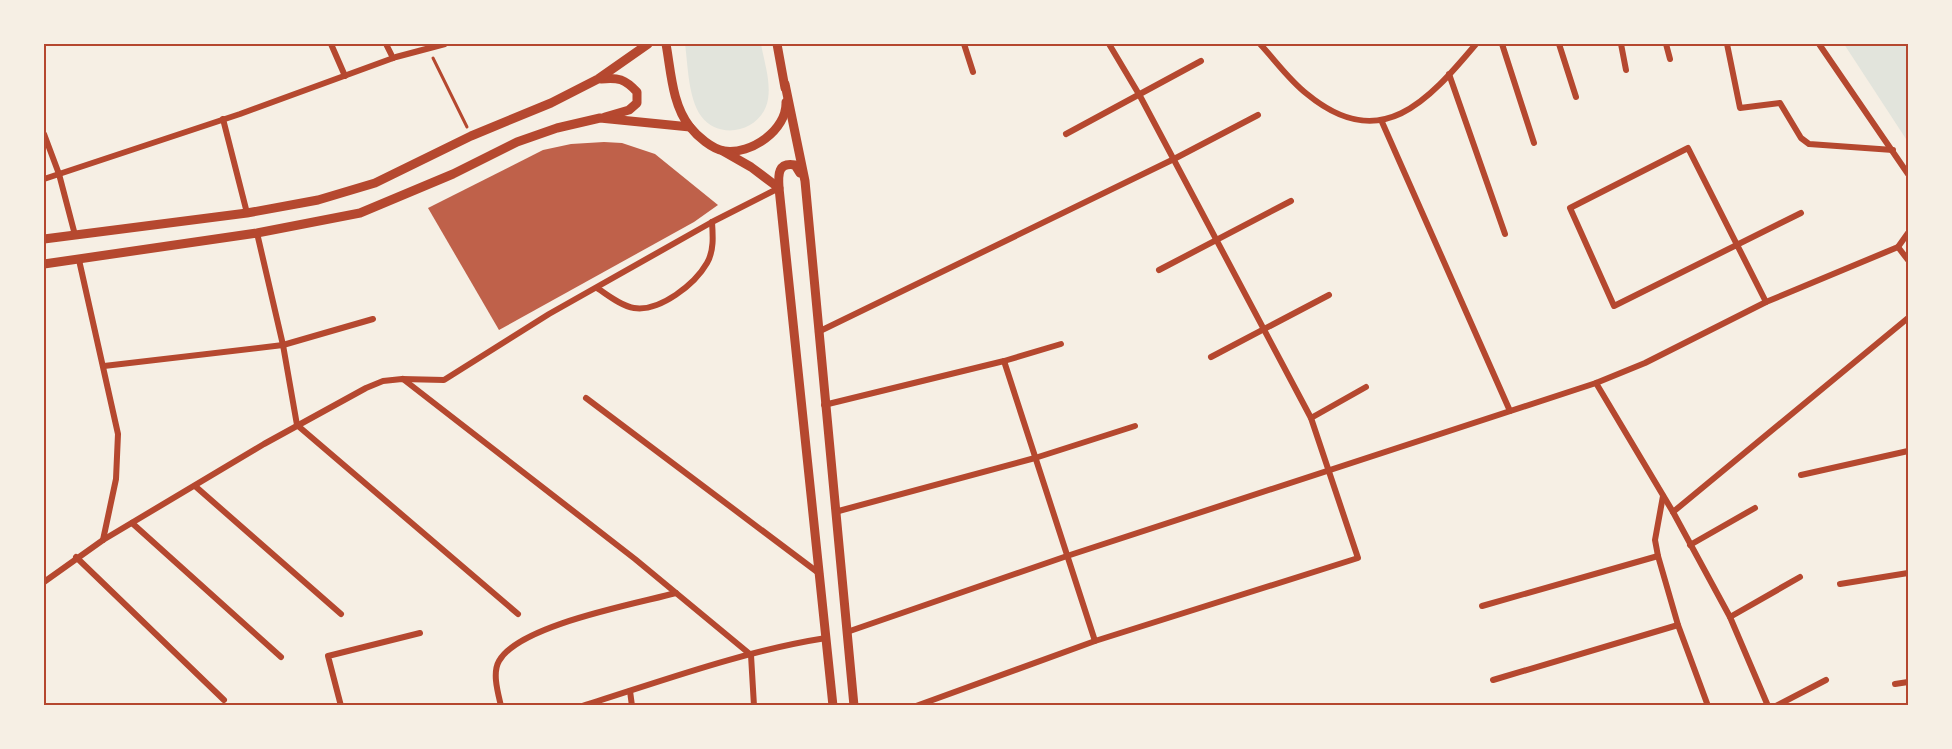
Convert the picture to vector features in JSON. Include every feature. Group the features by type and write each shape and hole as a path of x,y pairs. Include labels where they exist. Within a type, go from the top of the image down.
{"main road":[{"path":"44,238 247,213 318,200 375,183 471,136 551,103 598,79 648,44"},
{"path":"666,44 677,103 690,127 703,140 752,166 779,188"},
{"path":"779,46 805,181 817,333 854,705"},
{"path":"44,264 257,233 360,213 453,174 517,142 557,128 629,110 637,103 637,92 628,82 617,77 598,79"},
{"path":"723,151 747,149 767,138 783,120 786,107 785,84"},
{"path":"600,118 690,127"},
{"path":"805,181 795,165 787,164 778,174 833,705"}],"street":[{"path":"331,44 345,76"},
{"path":"386,44 393,58"},
{"path":"44,179 223,119 393,58 445,44"},
{"path":"964,44 973,72"},
{"path":"916,705 1095,641 1358,558 1311,418 1140,96 1109,44"},
{"path":"1260,44 1305,93 1328,110 1382,122 1403,114 1430,96 1476,44"},
{"path":"1502,44 1534,143"},
{"path":"1559,44 1576,97"},
{"path":"1621,44 1626,70"},
{"path":"1666,44 1670,59"},
{"path":"1727,44 1740,108 1780,103 1801,138 1809,144 1893,150"},
{"path":"1819,44 1908,174"},
{"path":"1066,134 1201,61"},
{"path":"1449,74 1505,234"},
{"path":"817,333 1174,159 1258,115"},
{"path":"223,119 247,213"},
{"path":"1382,122 1510,411"},
{"path":"44,134 59,174 75,235"},
{"path":"1767,302 1738,246 1688,148 1570,208 1614,306 1738,246 1801,213"},
{"path":"44,582 76,557 132,523 297,425 366,388 383,381 402,379 444,380 549,314 712,222 779,188"},
{"path":"1159,270 1291,201"},
{"path":"597,288 634,308 658,304 690,285 708,262 713,245 712,222"},
{"path":"257,233 283,345 297,425 518,614"},
{"path":"847,632 1067,556 1596,383 1645,363 1767,302 1898,247 1908,233"},
{"path":"1898,247 1908,260"},
{"path":"79,260 118,434 116,479 104,540"},
{"path":"1211,357 1329,295"},
{"path":"1673,512 1908,318"},
{"path":"104,366 283,345 374,320"},
{"path":"824,405 1004,361 1061,344"},
{"path":"1004,361 1095,641"},
{"path":"402,379 676,593 751,655 754,705"},
{"path":"1596,383 1673,512 1730,617 1768,705"},
{"path":"1311,418 1366,387"},
{"path":"586,398 820,574"},
{"path":"835,513 1035,458 1135,426"},
{"path":"1801,475 1908,452"},
{"path":"195,486 341,614"},
{"path":"1663,496 1655,540 1658,556 1678,625 1708,705"},
{"path":"1690,545 1755,508"},
{"path":"132,523 281,657"},
{"path":"1482,606 1658,556"},
{"path":"76,557 224,700"},
{"path":"1840,584 1908,573"},
{"path":"1730,617 1800,577"},
{"path":"501,705 496,685 498,662 514,643 547,628 676,593"},
{"path":"1493,680 1678,625"},
{"path":"341,705 328,656 420,633"},
{"path":"582,705 710,666 796,643 826,638"},
{"path":"1776,705 1826,680"},
{"path":"1895,684 1908,682"},
{"path":"630,691 632,705"}],"path":[{"path":"428,48 471,136"}],"shaded area":[{"path":"685,44 761,44 769,92 764,110 758,119 740,129 729,130 719,129 709,124 701,116 691,91"},
{"path":"1844,44 1908,44 1908,142"}],"building":[{"path":"622,143 655,154 718,205 694,222 499,330 428,208 543,150 571,144"}]}
